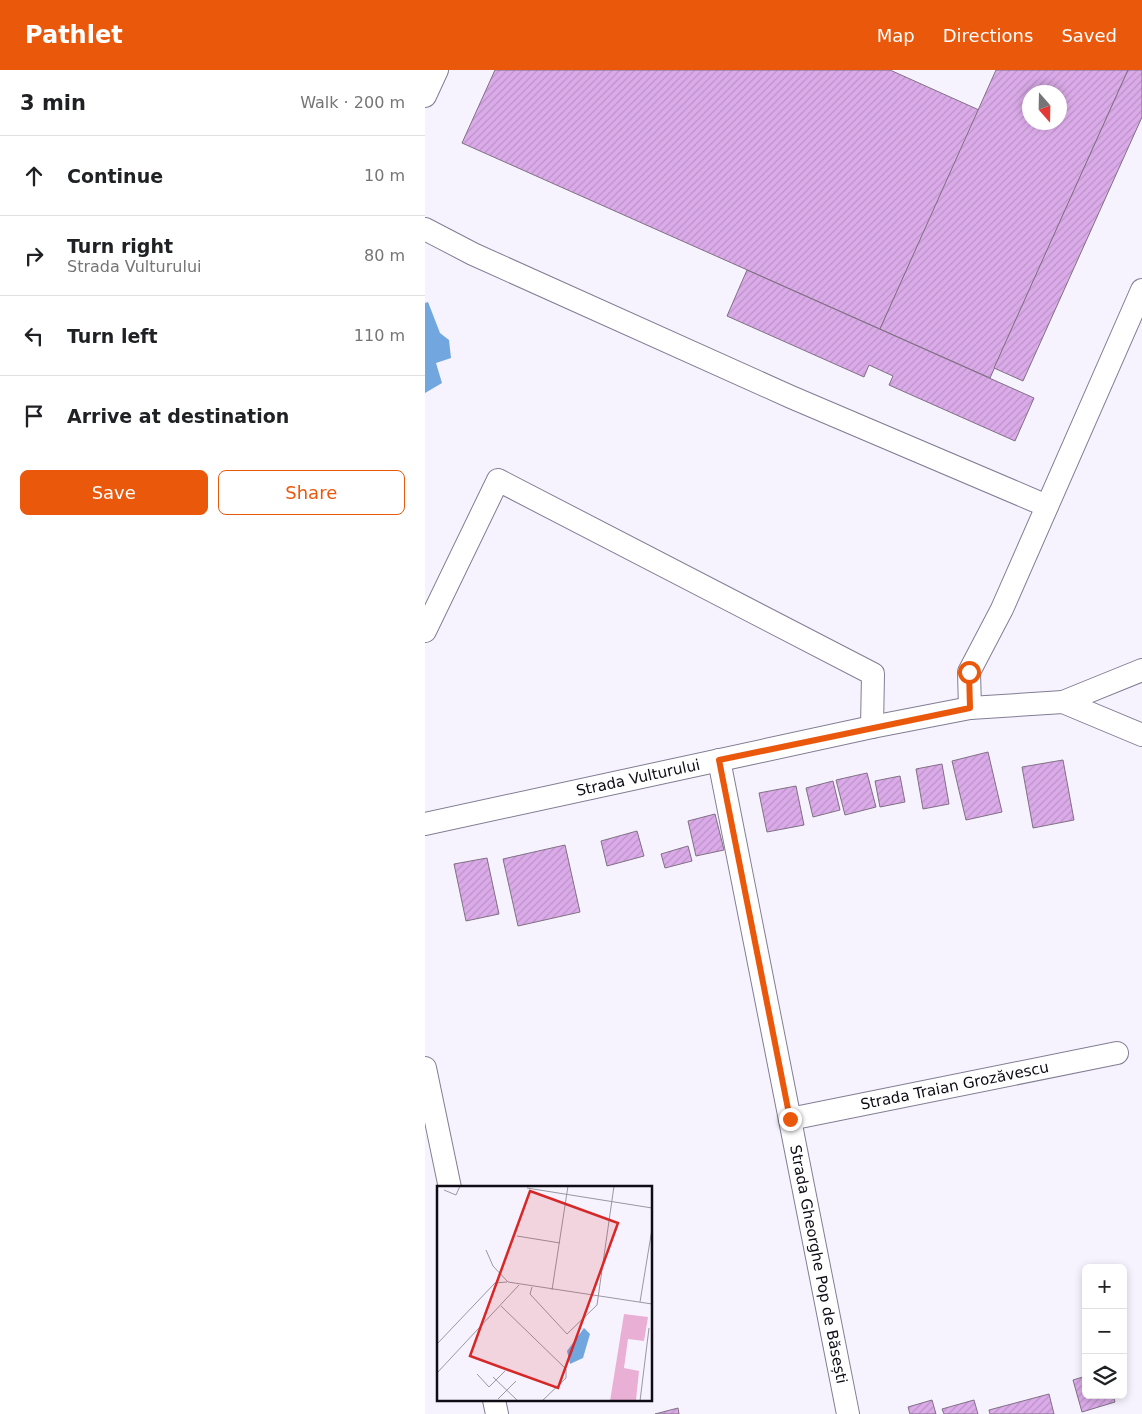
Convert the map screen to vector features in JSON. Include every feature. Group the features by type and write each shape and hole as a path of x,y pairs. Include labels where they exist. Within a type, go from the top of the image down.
{"street":[{"path":"425,96 437,70"},
{"path":"425,229 473,254 791,397 1047,506"},
{"path":"970,708 969,672 1002,609 1142,290"},
{"path":"425,631 498,480 873,674 872,727"},
{"path":"1063,702 1142,670"},
{"name":"Strada Vulturului","path":"425,824 872,727 970,708 1063,702 1142,735"},
{"name":"Strada Gheorghe Pop de Băsești","path":"719,760 848,1414"},
{"name":"Strada Traian Grozăvescu","path":"790,1119 1117,1053"},
{"path":"425,1068 450,1186"}],"water":[{"path":"428,302 440,333 449,340 451,358 436,363 442,383 425,393 425,303"}],"building":[{"path":"495,70 890,70 979,110 880,329 462,143"},
{"path":"996,70 1128,70 990,378 880,329"},
{"path":"1128,70 1142,70 1142,117 1023,381 994,368"},
{"path":"747,270 1034,398 1015,441 889,385 893,376 869,365 864,377 727,316"},
{"path":"988,752 1002,812 966,820 952,761"},
{"path":"1063,760 1074,820 1033,828 1022,767"},
{"path":"942,764 949,804 923,809 916,769"},
{"path":"867,773 876,807 845,815 836,780"},
{"path":"900,776 905,802 880,807 875,781"},
{"path":"833,781 840,810 813,817 806,788"},
{"path":"796,786 804,825 767,832 759,793"},
{"path":"715,814 724,850 696,856 688,821"},
{"path":"637,831 644,856 607,866 601,841"},
{"path":"565,845 580,912 518,926 503,859"},
{"path":"688,846 692,861 665,868 661,854"},
{"path":"487,858 499,914 466,921 454,864"},
{"path":"1082,1377 1082,1399 1114,1399 1115,1402 1082,1412 1073,1380"},
{"path":"1049,1394 1054,1414 990,1414 989,1410"},
{"path":"932,1400 936,1414 910,1414 908,1407"},
{"path":"974,1400 978,1414 944,1414 942,1409"},
{"path":"678,1408 679,1414 655,1414"}],"route":[{"path":"790,1119 719,760 970,708 969,672"}]}
